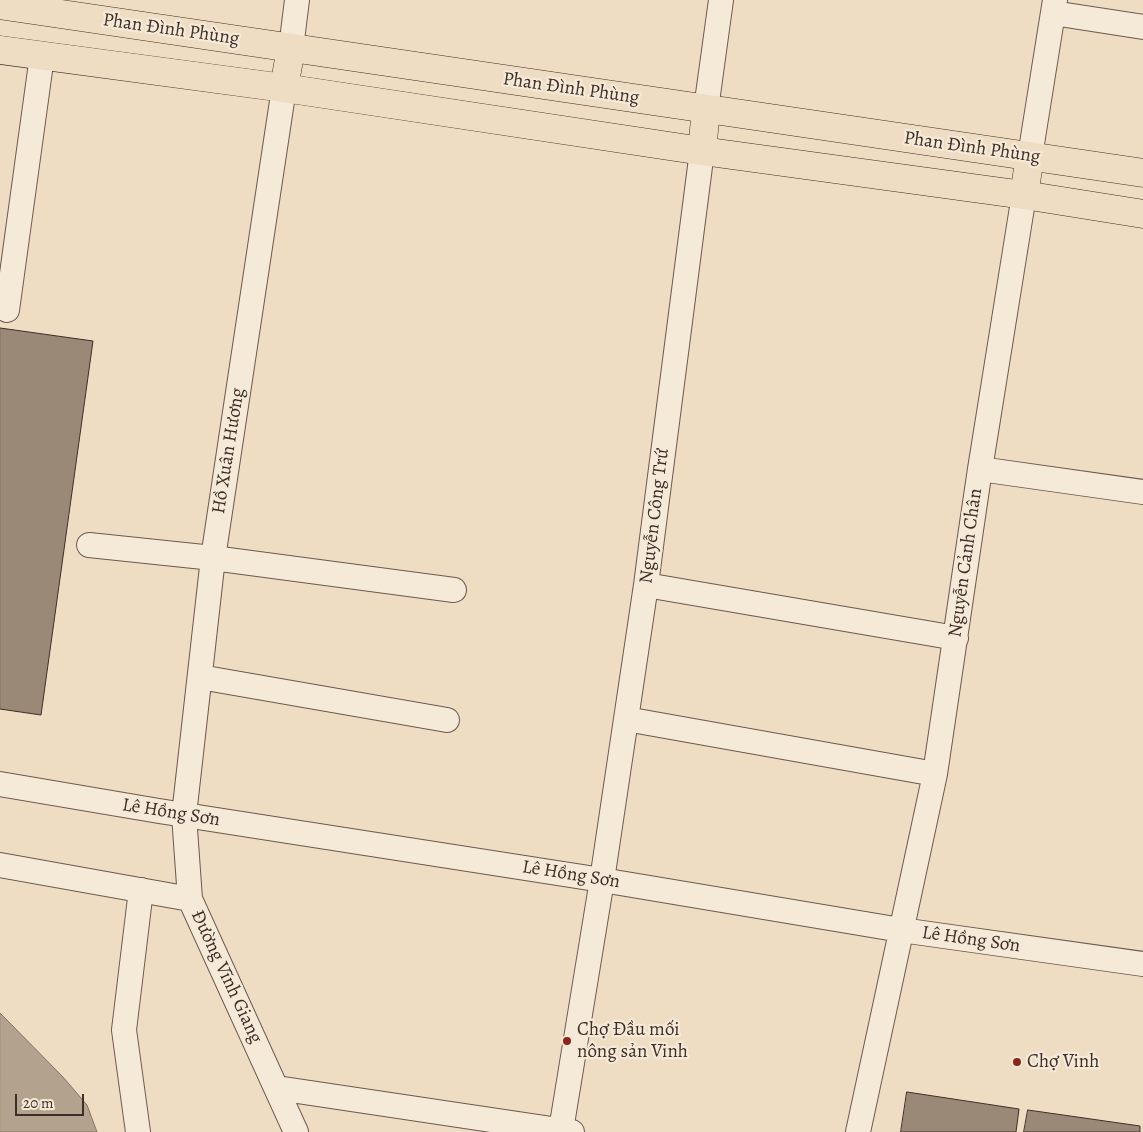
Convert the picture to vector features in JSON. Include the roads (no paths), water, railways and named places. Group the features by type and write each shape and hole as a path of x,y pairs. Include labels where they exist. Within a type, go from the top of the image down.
{"main road":[{"name":"Phan Đình Phùng","path":"0,5 80,8 291,48 1143,173"},
{"path":"284,88 291,48"},
{"path":"0,50 284,88 702,151 1024,195 1143,214"},
{"path":"702,151 706,109"},
{"path":"1024,195 1030,156"}],"street":[{"path":"291,48 297,0"},
{"path":"706,109 721,0"},
{"path":"1030,156 1054,6 1143,27"},
{"path":"7,310 42,56"},
{"name":"Hồ Xuân Hương","path":"184,815 213,558 284,88"},
{"name":"Nguyễn Công Trứ","path":"566,1131 646,585 702,151"},
{"name":"Nguyễn Cảnh Chân","path":"858,1132 936,774 980,469 1024,195"},
{"path":"980,469 1143,492"},
{"path":"89,545 213,558 454,590"},
{"path":"646,585 956,638"},
{"path":"200,677 447,720"},
{"path":"626,719 936,774"},
{"name":"Lê Hồng Sơn","path":"0,784 184,815 602,880 901,930 1143,964"},
{"name":"Đường Vĩnh Giang","path":"184,815 190,899 296,1132"},
{"path":"0,865 190,899"},
{"path":"138,1132 124,1030 141,890"},
{"path":"276,1088 566,1131"}],"place":[{"name":"Chợ Đầu mối nông sản Vinh","path":"567,1041"},
{"name":"Chợ Vinh","path":"1017,1062"}]}
